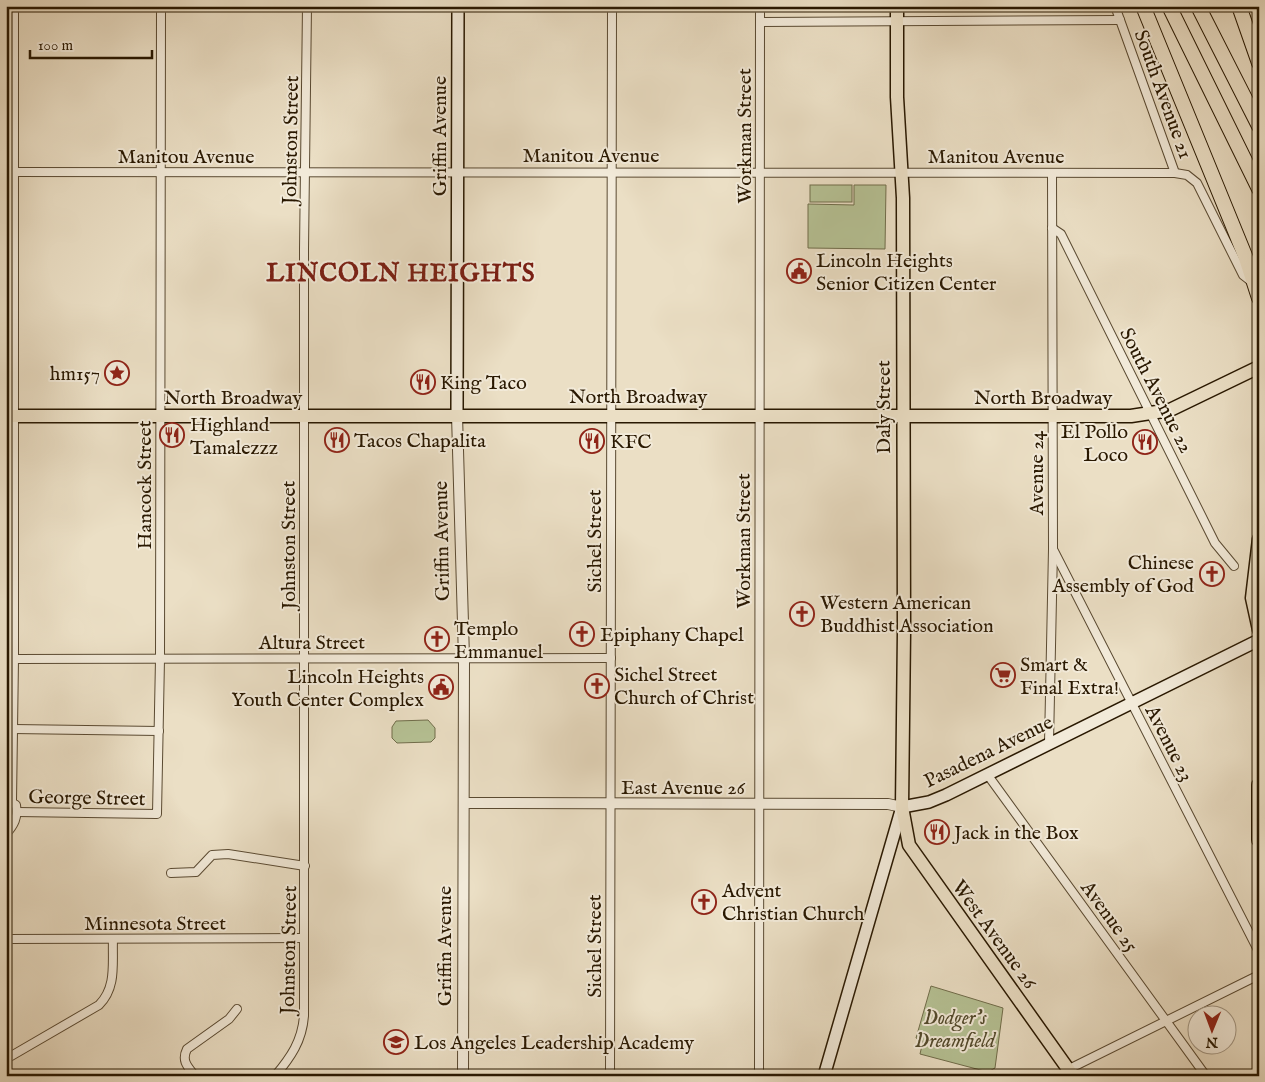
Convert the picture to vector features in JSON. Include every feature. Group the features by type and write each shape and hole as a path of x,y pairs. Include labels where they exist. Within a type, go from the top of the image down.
{"highway":[{"path":"1143,6 1246,258 1259,298"},
{"path":"1169,6 1259,189"},
{"path":"1198,6 1259,126"},
{"path":"1240,6 1259,33"},
{"path":"1240,6 1259,63"},
{"path":"1259,784 1259,840"}],"main road":[{"name":"Griffin Avenue","path":"457,415 458,6"},
{"name":"Daly Street","path":"898,6 897,97 902,172 904,631 902,807"},
{"name":"North Broadway","path":"10,416 1131,416 1170,410 1259,367"},
{"path":"1259,539 1252,598 1259,630"},
{"name":"Pasadena Avenue","path":"902,807 931,801 1259,640"},
{"name":"West Avenue 26","path":"902,807 909,845 1071,1072"},
{"path":"824,1076 902,807"}],"street":[{"path":"6,834 14,825 17,812 9,800 13,729 10,719 14,659 10,416 10,172 14,6"},
{"name":"Hancock Street","path":"157,814 160,659 161,6"},
{"name":"Johnston Street","path":"275,1076 294,1052 303,1029 307,6"},
{"name":"Sichel Street","path":"610,1076 612,804 610,658 610,172 612,6"},
{"name":"Workman Street","path":"759,1076 760,6"},
{"name":"South Avenue 21","path":"1115,6 1175,173 1187,174 1197,183 1244,275 1254,284"},
{"path":"760,22 1120,20"},
{"name":"Manitou Avenue","path":"10,172 1175,173"},
{"name":"Avenue 24","path":"1049,744 1053,549 1052,173"},
{"name":"South Avenue 22","path":"1052,228 1060,234 1152,414 1215,543 1234,566"},
{"name":"Griffin Avenue","path":"457,415 464,658 463,1076"},
{"name":"Avenue 23","path":"1053,549 1259,952"},
{"name":"Altura Street","path":"14,659 610,658"},
{"path":"13,729 159,730"},
{"name":"Avenue 25","path":"987,774 1206,1076"},
{"name":"East Avenue 26","path":"464,803 889,804 902,807"},
{"name":"George Street","path":"17,812 157,814"},
{"path":"171,873 196,872 212,854 228,854 305,866"},
{"name":"Minnesota Street","path":"6,939 304,938"},
{"path":"6,1059 99,1005 108,996 112,985 113,939"},
{"path":"1071,1072 1165,1020 1259,975"},
{"path":"183,1076 193,1073 185,1062 184,1055 187,1049 229,1019 237,1008"}],"green space":[{"path":"810,185 852,185 852,202 810,202"},
{"path":"854,185 886,185 885,249 808,248 808,204 854,205"},
{"path":"428,720 435,728 435,738 431,742 397,743 392,738 392,727 396,721"},
{"name":"Dodger's Dreamfield","path":"931,986 1003,1008 995,1068 988,1072 920,1054 923,1041 916,1038"}],"place":[{"name":"Lincoln Heights Senior Citizen Center","path":"799,271"},
{"name":"hm157","path":"117,373"},
{"name":"King Taco","path":"423,382"},
{"name":"Highland Tamalezzz","path":"172,435"},
{"name":"Tacos Chapalita","path":"337,440"},
{"name":"KFC","path":"592,441"},
{"name":"El Pollo Loco","path":"1145,442"},
{"name":"Chinese Assembly of God","path":"1212,574"},
{"name":"Western American Buddhist Association","path":"802,614"},
{"name":"Epiphany Chapel","path":"582,634"},
{"name":"Templo Emmanuel","path":"437,639"},
{"name":"Smart & Final Extra!","path":"1003,675"},
{"name":"Sichel Street Church of Christ","path":"597,686"},
{"name":"Lincoln Heights Youth Center Complex","path":"441,687"},
{"name":"Jack in the Box","path":"937,832"},
{"name":"Advent Christian Church","path":"704,902"},
{"name":"Los Angeles Leadership Academy","path":"396,1042"}],"district":[{"name":"LINCOLN HEIGHTS","path":"401,272"}]}
